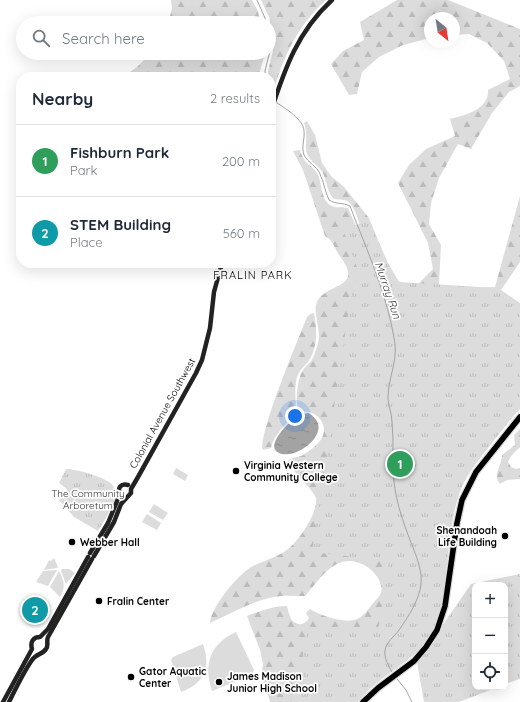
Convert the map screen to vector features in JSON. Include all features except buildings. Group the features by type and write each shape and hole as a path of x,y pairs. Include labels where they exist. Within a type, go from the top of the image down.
{"main road":[{"path":"276,96 285,69 296,47 308,27 332,0"},
{"name":"Colonial Avenue Southwest","path":"132,489 202,360 208,340 214,292 221,268"},
{"path":"363,702 378,688 414,660 426,647 441,622 445,606 457,522 462,500 476,472 520,417"},
{"name":"Colonial Avenue Southwest","path":"128,485 138,477"},
{"path":"3,702 32,649 32,640 40,637 48,629 91,556 114,522 121,504 126,497 130,495 132,489 128,485 123,484 120,487 120,494 110,518 91,556 46,641 47,648 33,659 9,702"},
{"path":"120,494 126,497"},
{"path":"40,637 46,641"},
{"path":"32,649 39,653"}],"green space":[{"path":"171,0 252,0 259,16 170,16 172,9"},
{"path":"261,0 326,0 307,20 300,30 288,51 276,82 276,72 268,71 271,60 276,60 276,16 269,16"},
{"path":"397,0 448,0 520,29 520,86 509,92 492,113 471,149 458,144 439,178 431,203 429,224 441,245 440,286 470,288 495,287 520,196 520,262 501,290 520,303 520,314 472,369 365,243 358,220 350,204 344,200 334,199 328,190 323,173 308,157 304,123 307,121 315,135 322,163 331,176 344,187 369,218 388,265 397,280 402,283 419,283 433,269 428,243 398,183 409,165 426,149 455,136 450,119 462,116 480,107 485,102 488,90 510,79 504,61 487,43 469,34 460,35 460,12 424,12 424,40 403,45 379,57 362,72 357,94 349,95 331,64 343,51 364,40 360,22"},
{"path":"144,60 263,60 260,72 130,72"},
{"path":"300,150 306,162 316,171 323,195 327,202 334,207 348,208 355,224 407,549 354,702 270,702 261,677 263,664 260,650 247,616 272,608 287,606 291,619 298,624 303,624 307,621 309,618 306,613 310,609 325,616 348,621 361,617 380,595 381,590 380,581 377,576 366,566 352,561 338,563 319,579 305,596 282,596 266,599 210,623 215,608 233,583 253,566 284,552 289,548 306,528 316,505 316,498 311,490 286,463 290,459 303,455 313,448 318,444 323,434 323,424 319,418 311,412 301,412 298,407 298,388 301,373 313,358 319,341 316,312 317,302 328,291 342,284 346,280 348,274 346,266 333,244 325,236 303,170 293,151"},
{"path":"369,220 388,263 399,282 495,288 520,304 520,409 476,464 468,475 462,488 453,517 444,593 438,620 427,640 408,659 376,683 358,702 294,702 308,627 378,631 389,561 312,552 353,282 362,281 343,230"},
{"path":"314,313 316,342 310,359 301,369 297,377 295,391 296,414 274,438 271,448 263,450 263,441 272,407 307,317"},
{"path":"520,429 520,447 511,456 508,462 511,467 516,469 520,468 520,479 507,480 500,484 497,474 502,455 515,445 514,435"},
{"path":"176,468 188,475 185,481 173,474"},
{"name":"The Community Arboretum","path":"66,469 100,477 109,482 114,488 116,492 116,499 98,531 74,517 59,500 67,489 59,483"},
{"path":"154,504 168,513 163,520 149,512"},
{"path":"147,514 161,523 157,530 142,522"},
{"path":"54,558 58,567 44,570 49,560 51,561"},
{"path":"62,569 69,569 75,573 66,584 61,571"},
{"path":"57,570 48,586 36,582 43,571"},
{"path":"59,571 64,584 60,597 50,587"},
{"path":"520,574 520,679 508,683 508,582 481,582"},
{"path":"471,584 472,690 490,690 459,702 424,702 417,662"},
{"path":"236,632 254,670 252,675 212,691 208,672 211,656 220,642"},
{"path":"203,644 206,660 204,673 196,684 181,692 171,660 173,657"}],"water":[{"path":"308,413 316,419 318,426 317,434 313,441 306,447 290,454 282,454 276,451 274,447 275,442 287,425 296,417"}],"waterway":[{"name":"Murray Run","path":"257,0 264,16"},
{"name":"Murray Run","path":"265,72 268,60"},
{"name":"Murray Run","path":"277,103 294,115 301,123 304,134 304,155 319,171 329,200 350,206 382,291 392,326 395,351 388,398 392,419 394,482 401,514 419,564 421,575 420,590 415,604 385,650 386,659 392,672"},
{"name":"Murray Run","path":"397,679 406,690 412,702"}],"place":[{"name":"Fishburn Park","path":"400,464"},
{"name":"Virginia Western Community College","path":"236,471"},
{"name":"Shenandoah Life Building","path":"505,536"},
{"name":"Webber Hall","path":"72,542"},
{"name":"Fralin Center","path":"99,601"},
{"name":"STEM Building","path":"35,610"},
{"name":"Gator Aquatic Center","path":"131,677"},
{"name":"James Madison Junior High School","path":"219,682"}],"district":[{"name":"FRALIN PARK","path":"253,275"}]}
